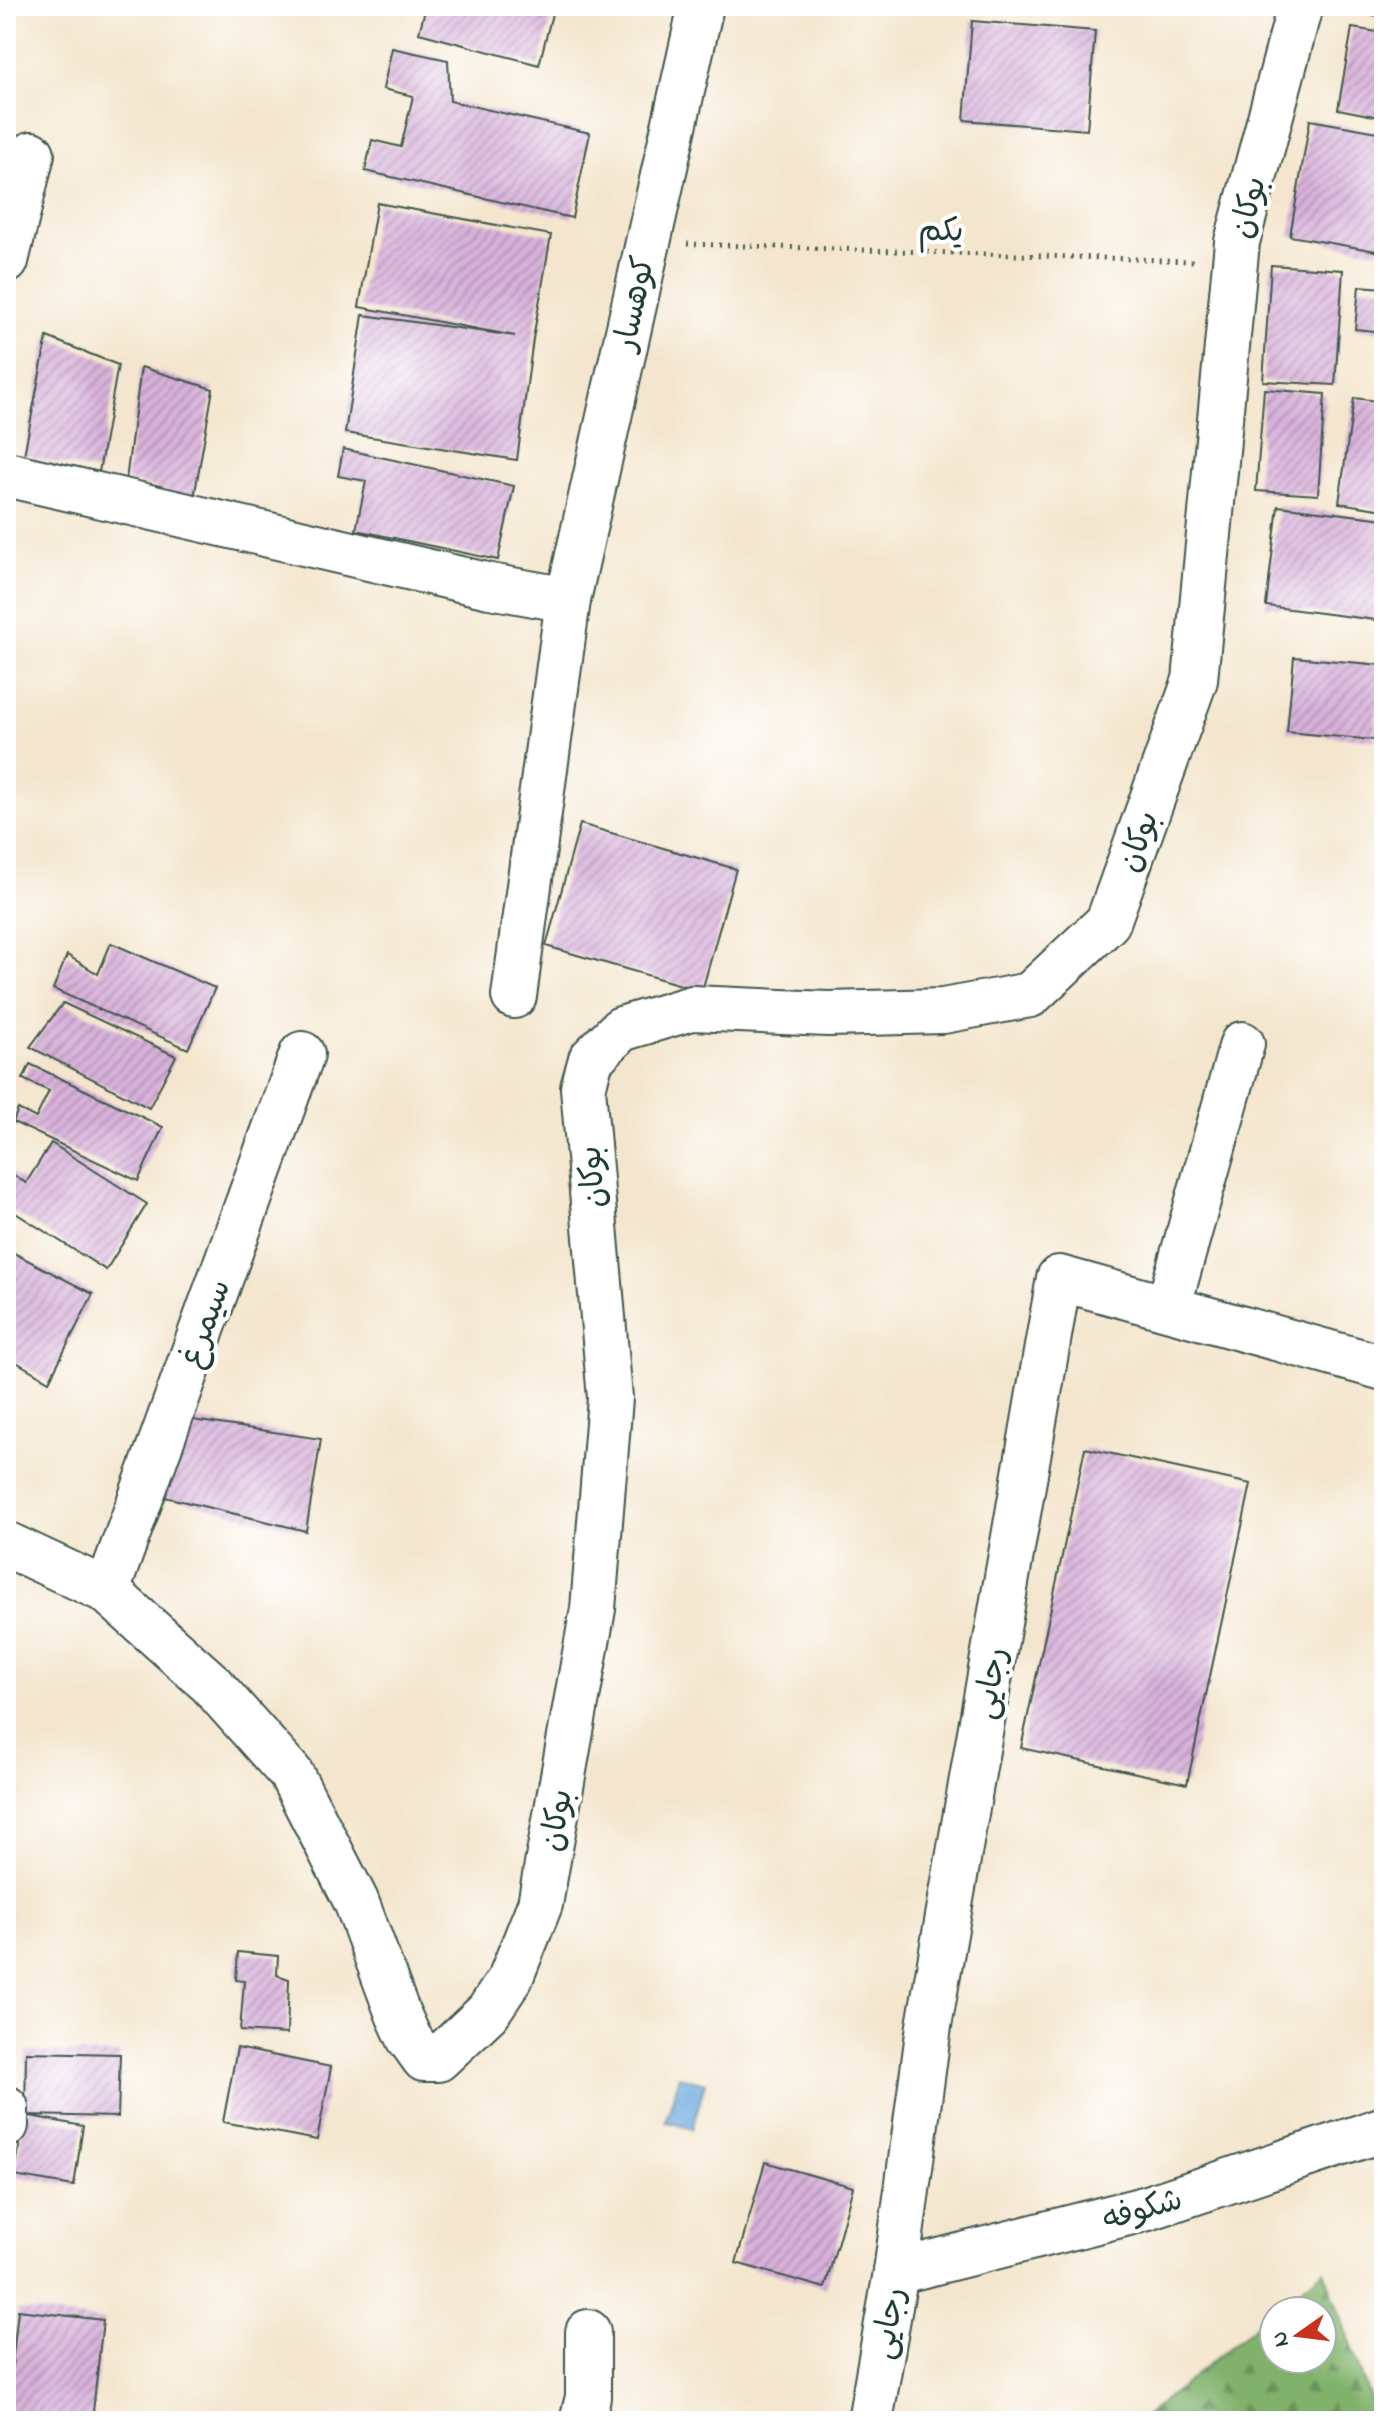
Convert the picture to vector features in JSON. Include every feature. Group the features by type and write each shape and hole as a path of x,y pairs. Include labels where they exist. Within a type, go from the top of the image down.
{"street":[{"name":"کوهسار","path":"514,996 568,600 701,6"},
{"name":"بوکان","path":"6,1544 107,1591 210,1683 291,1774 356,1901 409,2038 424,2059 438,2059 488,2012 510,1979 540,1904 593,1609 610,1398 583,1088 591,1059 621,1029 692,1008 828,1014 943,1011 1030,995 1108,922 1195,680 1237,242 1300,6"},
{"path":"6,261 32,154"},
{"path":"6,474 490,586 568,600"},
{"path":"1168,1308 1242,1044"},
{"name":"سیمرغ","path":"107,1591 302,1054"},
{"name":"رجایی","path":"870,2421 896,2272 929,2026 1059,1278 1384,1368"},
{"path":"6,2108 6,2125"},
{"name":"شکوفه","path":"896,2272 1148,2208 1384,2129"},
{"path":"582,2421 588,2397 588,2332"}],"path":[{"name":"یکم","path":"646,243 1235,263"}],"green space":[{"path":"1324,2270 1333,2295 1293,2295"},
{"path":"1338,2309 1378,2421 1139,2421 1258,2324 1258,2375 1338,2375"}],"water":[{"path":"679,2076 705,2083 692,2129 666,2121"}],"building":[{"path":"426,6 554,6 539,65 419,33"},
{"path":"1349,6 1384,6 1384,17 1348,10"},
{"path":"972,21 1095,31 1087,130 964,120"},
{"path":"1352,28 1384,33 1384,118 1338,109"},
{"path":"392,48 448,60 450,101 590,133 572,218 365,171 372,140 401,147 413,96 383,89"},
{"path":"1310,120 1384,133 1382,252 1290,236"},
{"path":"377,203 551,235 517,460 345,433 363,315 515,336 359,307"},
{"path":"1271,265 1343,270 1335,385 1263,381"},
{"path":"1359,286 1384,288 1384,332 1355,329"},
{"path":"47,337 118,365 99,472 24,455"},
{"path":"141,367 213,389 194,498 126,480"},
{"path":"1264,389 1325,394 1318,495 1256,491"},
{"path":"1354,398 1384,402 1384,510 1339,503"},
{"path":"343,449 514,486 498,560 356,530 366,481 338,476"},
{"path":"1278,506 1384,519 1384,621 1266,606"},
{"path":"1294,657 1381,665 1374,740 1287,732"},
{"path":"580,824 736,869 702,991 546,946"},
{"path":"111,943 215,988 188,1049 53,989 67,955 98,974"},
{"path":"63,1003 176,1056 149,1108 30,1047"},
{"path":"30,1064 163,1127 138,1181 13,1122 18,1109 36,1118 49,1091 23,1079"},
{"path":"51,1143 147,1204 106,1270 6,1207 6,1170 26,1183"},
{"path":"6,1249 93,1294 49,1381 6,1356"},
{"path":"186,1419 321,1439 306,1531 161,1496"},
{"path":"1085,1448 1251,1484 1187,1784 1021,1748"},
{"path":"238,1952 278,1956 277,1975 289,1979 287,2034 240,2031 244,1981 236,1980"},
{"path":"237,2048 331,2067 317,2140 223,2122"},
{"path":"26,2052 120,2054 118,2117 25,2115"},
{"path":"25,2115 83,2126 74,2186 14,2176"},
{"path":"765,2162 853,2187 825,2288 736,2263"},
{"path":"18,2310 103,2320 92,2421 6,2421"}]}
